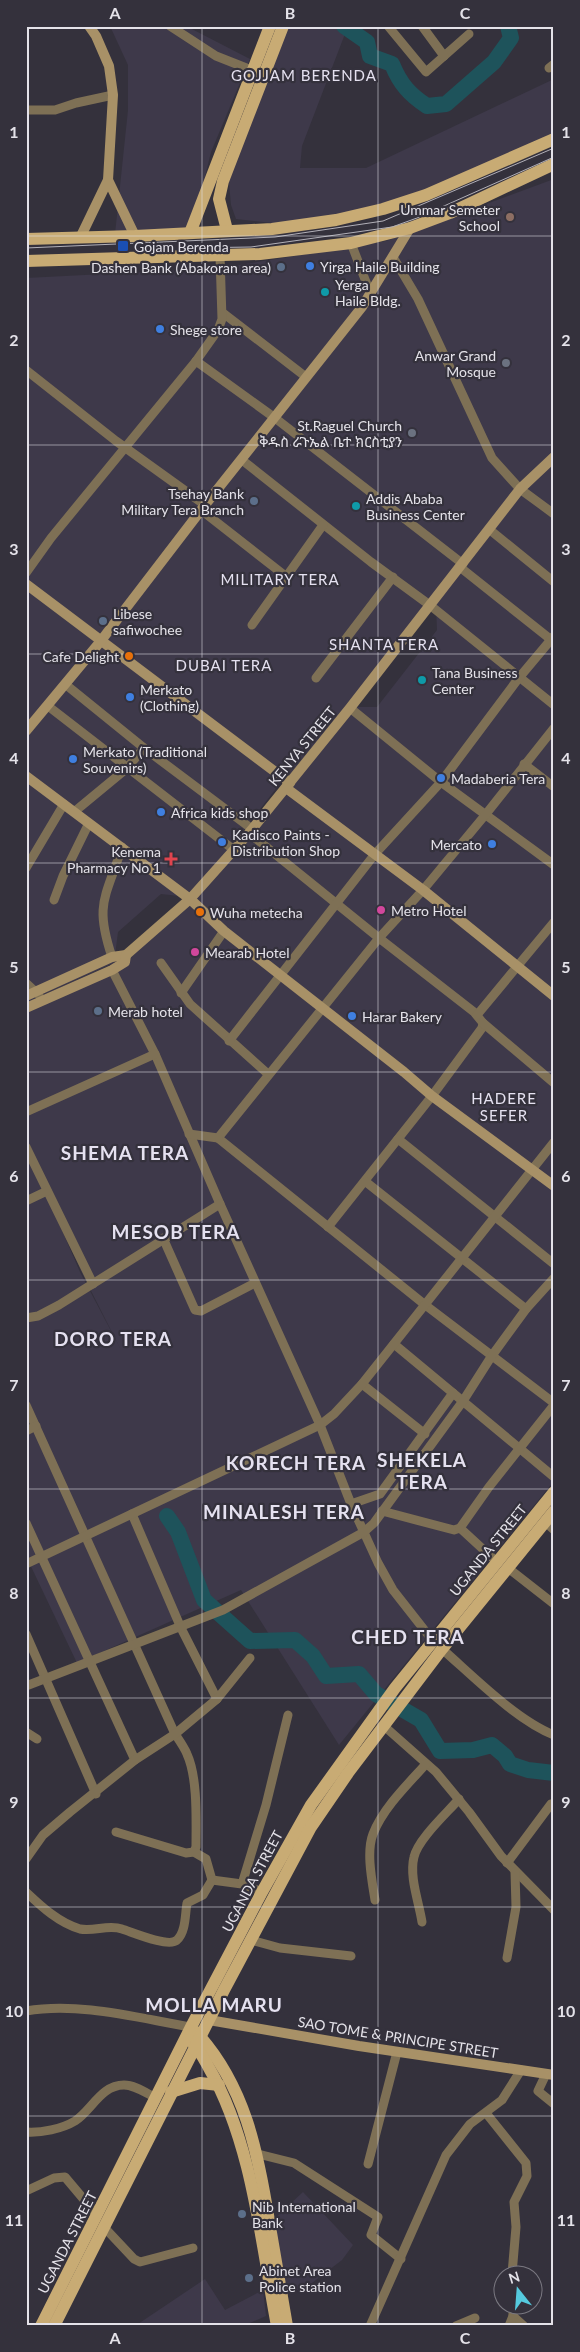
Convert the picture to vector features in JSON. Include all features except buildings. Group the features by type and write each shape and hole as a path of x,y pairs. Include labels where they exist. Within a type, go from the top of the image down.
{"main road":[{"path":"190,233 254,71 271,35 283,26"},
{"path":"227,230 220,199 223,181 271,35"},
{"path":"26,239 135,236 298,227 383,209 452,185 554,139"},
{"path":"26,261 277,253 351,242 410,228 450,213 553,165"},
{"name":"UGANDA STREET","path":"41,2326 171,2092 193,2036 262,1892 325,1783 396,1688 437,1645 503,1566 554,1492"},
{"name":"UGANDA STREET","path":"503,1566 549,1526 554,1511"},
{"name":"UGANDA STREET","path":"54,2326 156,2098 193,2036 208,2020 316,1820 348,1773 407,1696 437,1645"},
{"path":"193,2036 231,2112 243,2150 277,2326"},
{"path":"193,2036 228,2077 248,2119 258,2154 287,2326"},
{"path":"171,2092 200,2084 219,2085"}],"street":[{"path":"81,236 108,180 113,95 109,66 96,36 89,26"},
{"path":"170,26 216,56 254,71"},
{"path":"388,26 426,71 469,34"},
{"path":"422,26 444,56"},
{"path":"26,110 55,110 76,103 113,95"},
{"path":"108,180 135,236"},
{"path":"26,731 100,642 203,507 371,295 410,228"},
{"path":"351,242 371,295"},
{"path":"26,573 51,538 196,361 218,330 223,313 220,294 220,256"},
{"path":"393,257 418,300 486,449 498,466 520,489 554,514"},
{"path":"223,313 306,376"},
{"path":"196,361 275,418 553,640 518,679 442,782 375,854 282,976 229,1041"},
{"path":"26,370 203,507 288,578"},
{"name":"KENYA STREET","path":"112,970 124,962 126,955 190,899 234,850 431,606 520,489 554,456"},
{"path":"242,460 324,526 431,606 518,679 554,705"},
{"path":"252,625 324,526"},
{"path":"490,530 554,582"},
{"path":"316,678 394,577"},
{"path":"26,584 423,890 554,996"},
{"path":"65,684 477,1015 483,1023 554,1083"},
{"path":"48,706 126,769 234,850"},
{"path":"350,708 442,782 554,865"},
{"path":"218,1138 379,938 423,890 554,728"},
{"path":"74,812 126,769 144,748"},
{"path":"524,764 554,787"},
{"path":"28,781 64,804 190,899 224,931 432,1096 554,1186"},
{"path":"26,868 64,804"},
{"path":"54,900 63,876 89,823"},
{"path":"112,957 103,925 102,911 105,890 114,873 122,847"},
{"path":"477,1015 554,922"},
{"path":"182,993 224,931"},
{"path":"31,993 112,957 126,955"},
{"path":"161,963 182,993 229,1041 268,1074"},
{"path":"26,1008 112,970 155,1054 255,1284 320,1425 351,1504 393,1590 437,1645 505,1704 545,1732 554,1735"},
{"path":"26,983 31,993 44,1000"},
{"path":"328,1227 366,1182 432,1096 482,1028 483,1023"},
{"path":"26,1112 155,1054"},
{"path":"189,1134 218,1138 424,1304 554,1404 460,1528 454,1530 384,1507 377,1496"},
{"path":"398,1139 554,1264"},
{"path":"26,1564 320,1425 334,1414 362,1384 554,1142"},
{"path":"26,1147 93,1284"},
{"path":"366,1182 526,1309"},
{"path":"26,1201 48,1191"},
{"path":"26,1318 38,1316 59,1305 162,1238 220,1204"},
{"path":"162,1238 195,1310 201,1311 255,1284"},
{"path":"26,1686 208,1617 364,1532 374,1523 430,1447 526,1309 554,1278"},
{"path":"394,1344 521,1447 554,1477"},
{"path":"362,1384 423,1437 430,1447"},
{"path":"351,1504 377,1496 423,1437 453,1393"},
{"path":"26,1405 175,1734 187,1753 192,1771 196,1827 196,1847 194,1852"},
{"path":"26,1430 36,1426"},
{"path":"132,1514 180,1628 217,1699"},
{"path":"26,1523 135,1760"},
{"path":"460,1528 503,1566 554,1604"},
{"path":"26,1634 47,1678 96,1794"},
{"path":"26,1859 43,1835 96,1794 135,1760 175,1734 217,1699 250,1658"},
{"path":"242,1884 266,1805 288,1715"},
{"path":"387,1722 459,1799 507,1863 554,1910"},
{"path":"26,1732 37,1739"},
{"path":"375,1900 371,1855 372,1835 406,1786 426,1764"},
{"path":"422,1922 413,1875 414,1856 438,1822 459,1799"},
{"path":"507,1863 552,1804"},
{"path":"26,1892 46,1910 80,1929 116,1927 141,1937 172,1942 177,1940 182,1930 187,1903 203,1895 212,1880 206,1860 194,1852 186,1853 116,1832"},
{"path":"507,1958 516,1907 515,1872"},
{"path":"212,1880 242,1884 262,1892"},
{"path":"251,1940 280,1948 351,1956"},
{"path":"26,2011 48,2008 74,2009 193,2036"},
{"name":"SAO TOME & PRINCIPE STREET","path":"208,2020 397,2052 550,2074"},
{"path":"368,2164 397,2052"},
{"path":"370,2326 446,2155 460,2133 508,2093 520,2070"},
{"path":"550,2074 538,2092 554,2104"},
{"path":"26,2132 37,2133 75,2120 104,2091 110,2088 124,2085 156,2098"},
{"path":"486,2113 526,2163 527,2168 526,2182 514,2198 516,2227 513,2264"},
{"path":"258,2154 294,2163 378,2216 371,2235 401,2258"},
{"path":"26,2191 54,2178 65,2177 100,2221 134,2259 140,2262 193,2248"},
{"path":"509,2326 513,2316 524,2326"},
{"path":"456,2326 475,2318"}],"shaded area":[{"path":"110,26 186,26 250,59 211,152 192,229 115,234 128,110 128,65"},
{"path":"285,26 348,26 302,146 300,168 366,168 554,79 554,137 381,209 291,225 236,219 231,205 228,172"},
{"path":"554,179 554,1481 339,1745 241,1590 77,1663 26,1556 26,1147 80,1272 121,1350 81,1271 26,1145 26,1006 115,965 197,898 161,894 118,932 114,963 26,1003 26,278 221,268 386,241","holes":["436,604 437,630 377,707 356,707","281,782 291,785 200,887"]},
{"path":"303,2192 353,2245 342,2260 308,2286 287,2294 274,2219"},
{"path":"205,2279 225,2310 263,2290 266,2316 243,2326 135,2326"}],"waterway":[{"path":"344,26 367,42 370,56 392,64 406,88 415,98 427,106 446,104 494,62 511,38 508,26"},
{"path":"167,1516 178,1532 204,1600 250,1641 295,1640 313,1656 326,1676 359,1674 376,1694 421,1720 440,1751 473,1750 492,1745 505,1756 510,1764 528,1770 554,1773"}],"tram line":[{"path":"26,248 275,237 383,221 554,148"},
{"path":"185,248 251,247 392,227 417,218 554,157"}],"place":[{"name":"Ummar Semeter School","path":"510,217"},
{"name":"Gojam Berenda","path":"123,246"},
{"name":"Yirga Haile Building","path":"310,266"},
{"name":"Dashen Bank (Abakoran area)","path":"281,267"},
{"name":"Yerga Haile Bldg.","path":"325,292"},
{"name":"Shege store","path":"160,329"},
{"name":"Anwar Grand Mosque","path":"506,363"},
{"name":"St.Raguel Church ቅዱስ ራጉኤል ቤተ ክርስቲያን","path":"412,433"},
{"name":"Tsehay Bank Military Tera Branch","path":"254,501"},
{"name":"Addis Ababa Business Center","path":"356,506"},
{"name":"Libese safiwochee","path":"103,621"},
{"name":"Cafe Delight","path":"129,656"},
{"name":"Tana Business Center","path":"422,680"},
{"name":"Merkato (Clothing)","path":"130,697"},
{"name":"Merkato (Traditional Souvenirs)","path":"73,759"},
{"name":"Madaberia Tera","path":"441,778"},
{"name":"Africa kids shop","path":"161,812"},
{"name":"Kadisco Paints - Distribution Shop","path":"222,842"},
{"name":"Mercato","path":"492,844"},
{"name":"Kenema Pharmacy No 1","path":"171,859"},
{"name":"Metro Hotel","path":"381,910"},
{"name":"Wuha metecha","path":"200,912"},
{"name":"Mearab Hotel","path":"195,952"},
{"name":"Merab hotel","path":"98,1011"},
{"name":"Harar Bakery","path":"352,1016"},
{"name":"Nib International Bank","path":"242,2214"},
{"name":"Abinet Area Police station","path":"249,2278"}],"district":[{"name":"GOJJAM BERENDA","path":"304,75"},
{"name":"MILITARY TERA","path":"280,579"},
{"name":"SHANTA TERA","path":"384,644"},
{"name":"DUBAI TERA","path":"224,665"},
{"name":"HADERE SEFER","path":"504,1106"},
{"name":"SHEMA TERA","path":"125,1152"},
{"name":"MESOB TERA","path":"176,1231"},
{"name":"DORO TERA","path":"113,1338"},
{"name":"KORECH TERA","path":"296,1462"},
{"name":"SHEKELA TERA","path":"422,1470"},
{"name":"MINALESH TERA","path":"284,1511"},
{"name":"CHED TERA","path":"408,1636"},
{"name":"MOLLA MARU","path":"214,2004"}]}
